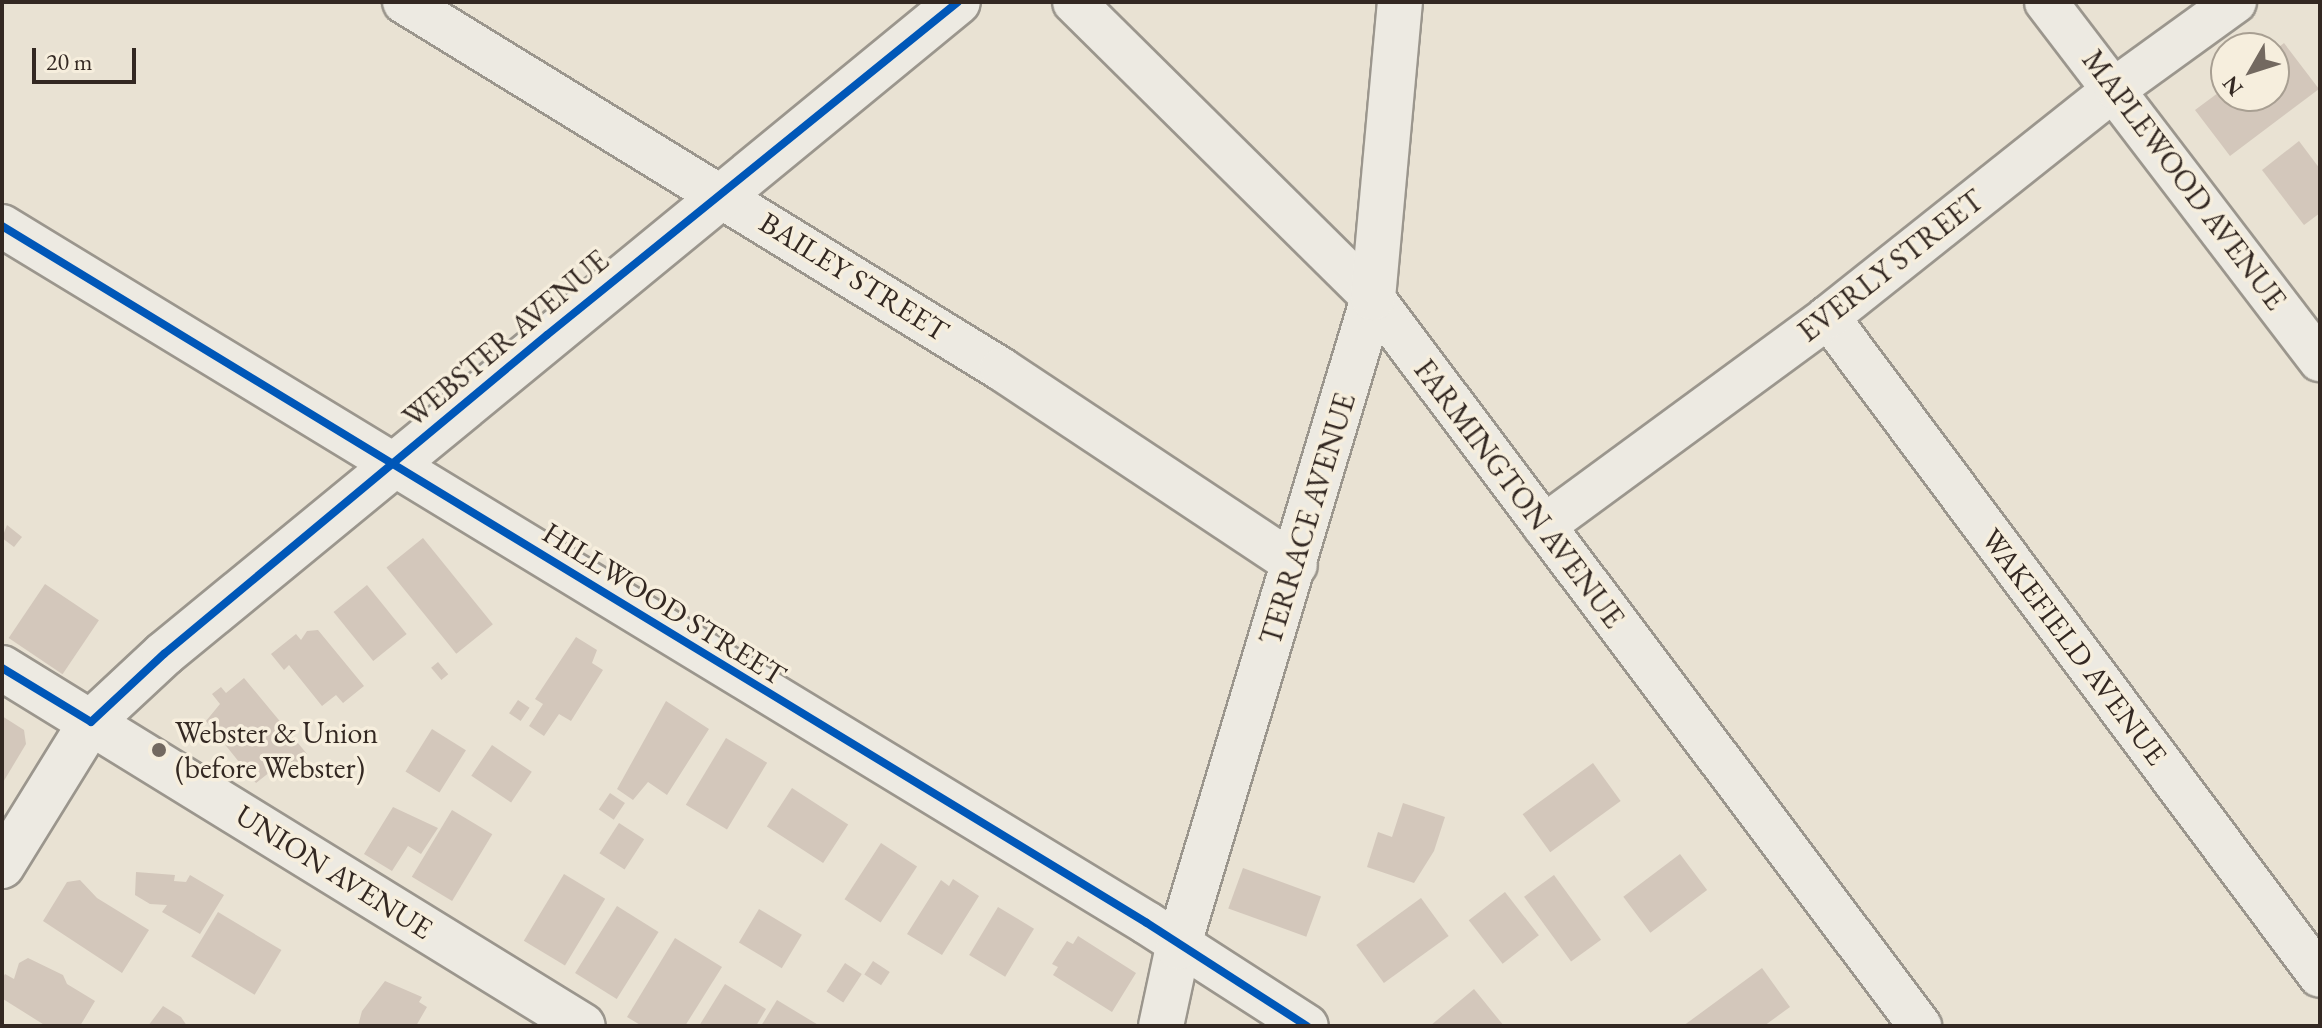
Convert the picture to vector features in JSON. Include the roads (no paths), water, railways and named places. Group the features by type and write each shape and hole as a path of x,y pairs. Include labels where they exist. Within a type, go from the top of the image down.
{"street":[{"name":"BAILEY STREET","path":"404,2 721,194 1001,369 1296,565"},
{"name":"WEBSTER AVENUE","path":"2,866 91,722 392,465 958,2"},
{"name":"FARMINGTON AVENUE","path":"1074,2 1373,298 1920,1026"},
{"name":"TERRACE AVENUE","path":"1161,1026 1178,947 1296,565 1373,298 1400,2"},
{"name":"MAPLEWOOD AVENUE","path":"2046,2 2116,88 2320,360"},
{"name":"EVERLY STREET","path":"1544,526 1828,317 2116,88 2235,2"},
{"name":"HILLWOOD STREET","path":"2,226 1307,1026"},
{"name":"WAKEFIELD AVENUE","path":"1828,317 2320,976"},
{"name":"UNION AVENUE","path":"2,668 583,1026"}],"place":[{"name":"Webster & Union (before Webster)","path":"159,750"}]}
